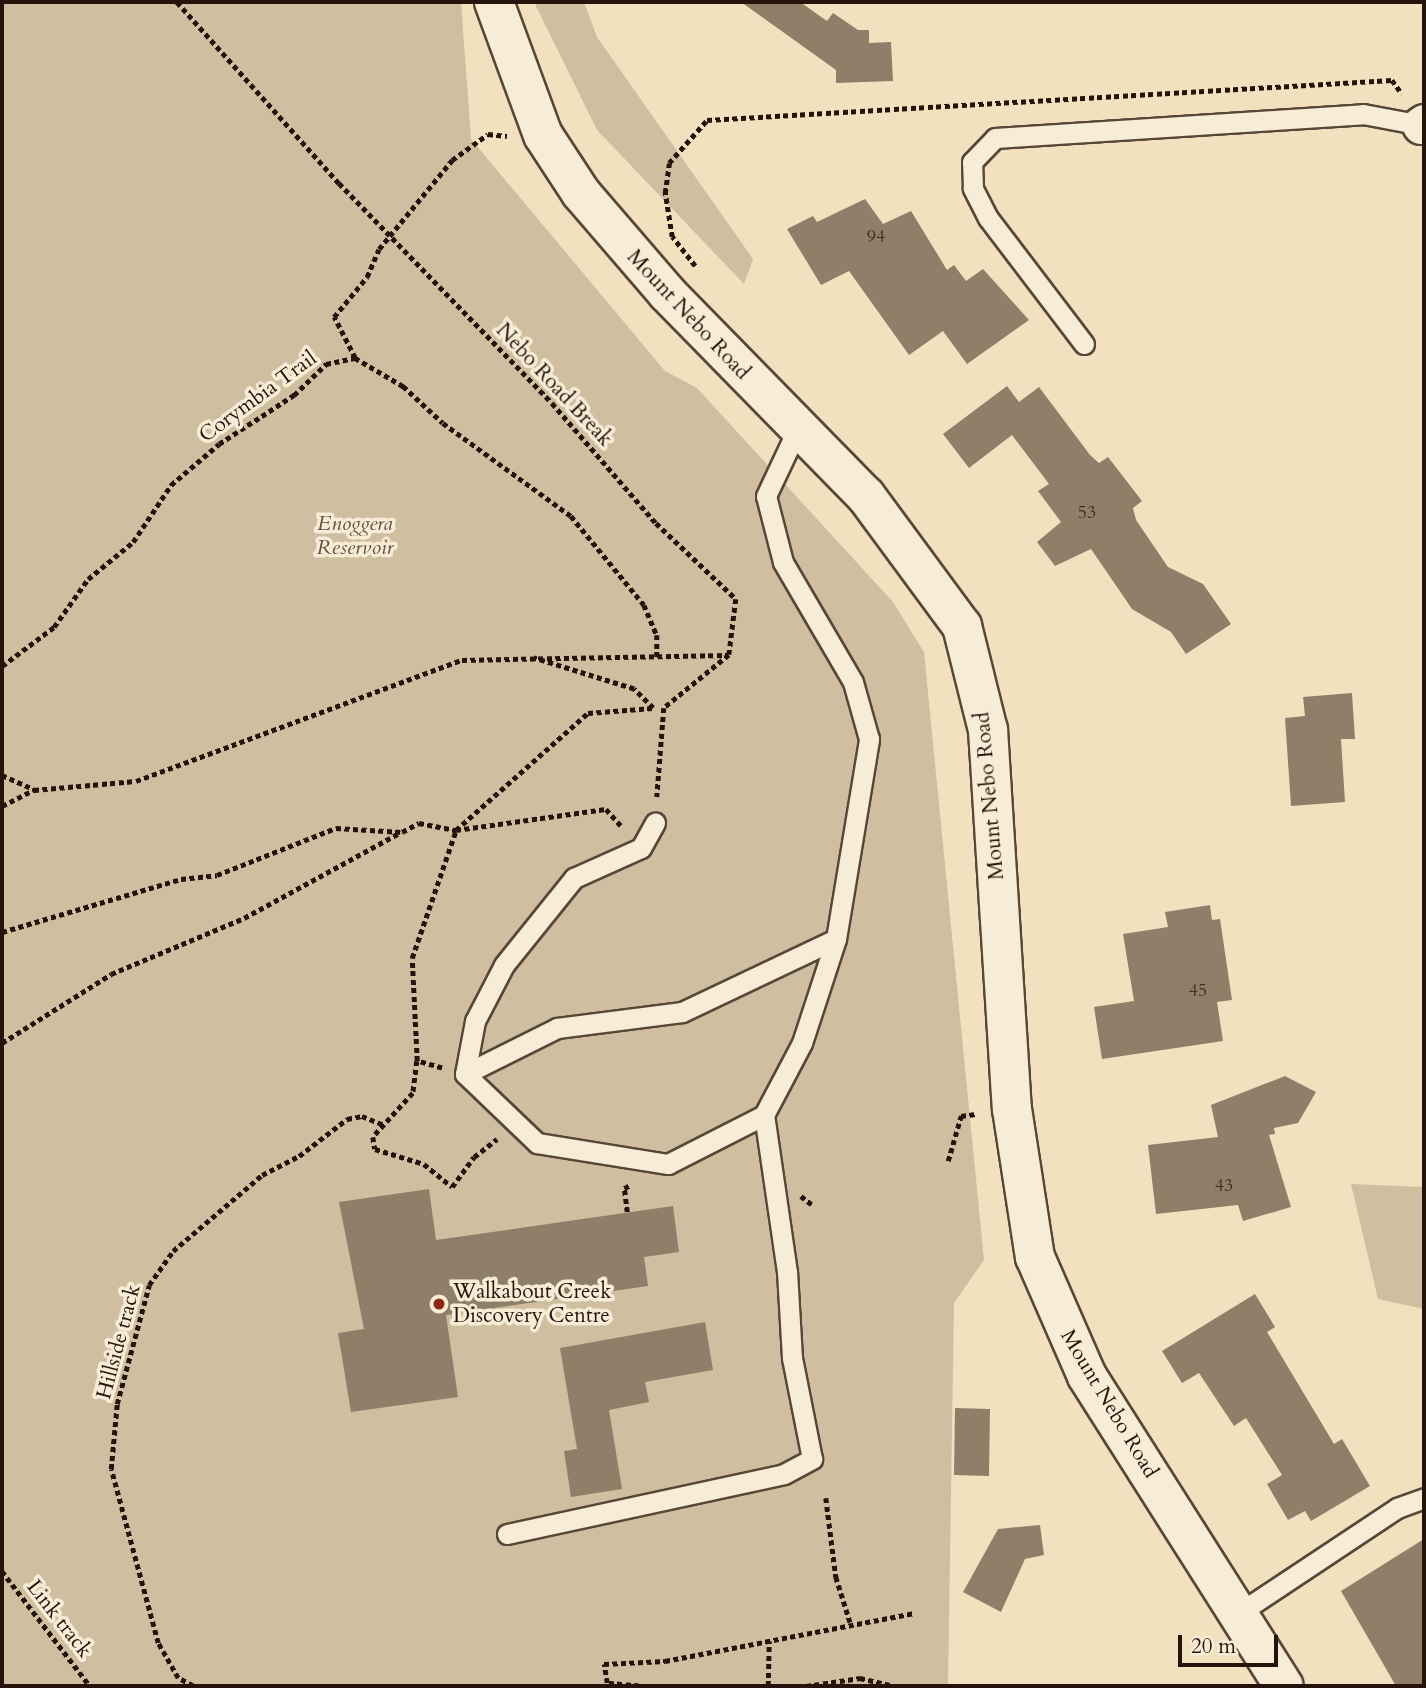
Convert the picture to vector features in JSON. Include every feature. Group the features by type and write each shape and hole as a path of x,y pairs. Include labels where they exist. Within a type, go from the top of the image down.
{"main road":[{"name":"Mount Nebo Road","path":"494,2 543,135 580,193 638,263 866,496 962,626 988,730 1012,1109 1035,1257 1057,1316 1087,1376 1284,1686"}],"lane":[{"path":"1084,344 988,218 972,188 972,162 995,138 1363,114 1423,124"},
{"path":"465,1074 537,1143 668,1164 764,1115 802,1043 836,939 869,739 853,682 783,562 766,496 798,428"},
{"path":"465,1074 475,1021 504,965 574,878 641,848 655,823"},
{"path":"465,1074 557,1028 682,1012 836,939"},
{"path":"507,1534 784,1474 813,1459 792,1357 764,1115"},
{"path":"1239,1613 1397,1508 1424,1498"}],"path":[{"name":"Nebo Road Break","path":"177,2 391,236 552,403 656,523 736,599 729,655"},
{"path":"543,135 488,134 427,185 334,317 355,358 403,386 443,424 571,516 644,605 657,635 657,657"},
{"name":"Corymbia Trail","path":"2,666 54,627 88,579 133,542 171,485 219,444 294,395 326,364 355,358"},
{"path":"2,806 34,790 61,785 136,781 462,660 526,655 729,655"},
{"path":"526,655 634,689 653,708"},
{"path":"519,1126 474,1157 452,1188 424,1164 376,1149 373,1137 413,1093 417,1061 412,958 456,830 588,713 664,708 729,655"},
{"path":"655,823 664,708"},
{"path":"2,775 34,790"},
{"path":"2,1043 111,974 244,918 419,823 456,830 607,809 641,848"},
{"path":"2,932 181,879 217,875 336,828 402,831"},
{"path":"417,1061 465,1074"},
{"path":"948,1161 961,1116 1012,1109"},
{"name":"Hillside track","path":"193,1686 178,1678 158,1643 111,1469 117,1404 149,1284 173,1251 262,1175 299,1156 347,1119 362,1116 384,1125"},
{"path":"772,1176 814,1206"},
{"path":"627,1212 624,1188 640,1180"},
{"path":"826,1499 836,1577 851,1625"},
{"name":"Link track","path":"2,1571 90,1686"},
{"path":"639,1686 607,1683 604,1664 665,1661 914,1613"},
{"path":"768,1686 769,1641"},
{"path":"806,1686 860,1678 895,1686"}],"green space":[{"name":"Enoggera Reservoir","path":"2,2 461,2 471,139 665,371 697,388 893,602 924,652 984,1260 954,1303 948,1686 2,1686"},
{"path":"534,2 584,2 597,37 753,259 744,284 597,130"},
{"path":"1351,1184 1424,1187 1424,1309 1378,1299"}],"building":[{"path":"741,2 800,2 827,21 833,13 858,30 869,30 869,43 891,42 893,81 836,83 836,70"},
{"path":"865,199 883,224 911,211 947,270 954,265 966,281 983,269 1029,320 967,364 943,331 909,355 849,271 821,285 787,229 813,216 817,222"},
{"path":"1007,386 1019,402 1039,387 1090,455 1099,463 1108,457 1142,501 1133,508 1136,520 1168,567 1203,584 1231,624 1186,654 1171,632 1132,609 1091,549 1055,566 1037,542 1061,522 1038,491 1049,484 1012,435 969,468 943,434"},
{"path":"1352,693 1355,739 1341,739 1345,802 1291,806 1285,718 1305,716 1303,697"},
{"path":"1210,905 1212,920 1220,919 1232,1000 1217,1002 1223,1041 1102,1059 1094,1007 1134,1001 1123,934 1168,927 1165,912"},
{"path":"1285,1076 1316,1092 1298,1123 1274,1128 1275,1134 1269,1135 1291,1207 1243,1221 1238,1205 1156,1214 1148,1145 1218,1137 1211,1105"},
{"name":"Walkabout Creek Discovery Centre","path":"429,1189 436,1240 673,1206 679,1252 644,1257 648,1286 446,1315 458,1397 351,1412 338,1333 364,1329 339,1202"},
{"path":"1255,1294 1275,1327 1267,1332 1334,1444 1342,1439 1370,1486 1311,1521 1305,1511 1288,1520 1267,1484 1282,1475 1246,1418 1234,1426 1199,1373 1182,1383 1162,1351"},
{"path":"705,1322 713,1370 645,1382 649,1402 609,1410 622,1489 571,1497 564,1451 577,1449 560,1348"},
{"path":"955,1408 990,1409 989,1476 954,1475"},
{"path":"1040,1525 1044,1555 1025,1559 1001,1612 963,1592 998,1529"},
{"path":"1424,1539 1424,1686 1396,1686 1341,1591"}],"place":[{"name":"Walkabout Creek Discovery Centre","path":"439,1304"}]}
